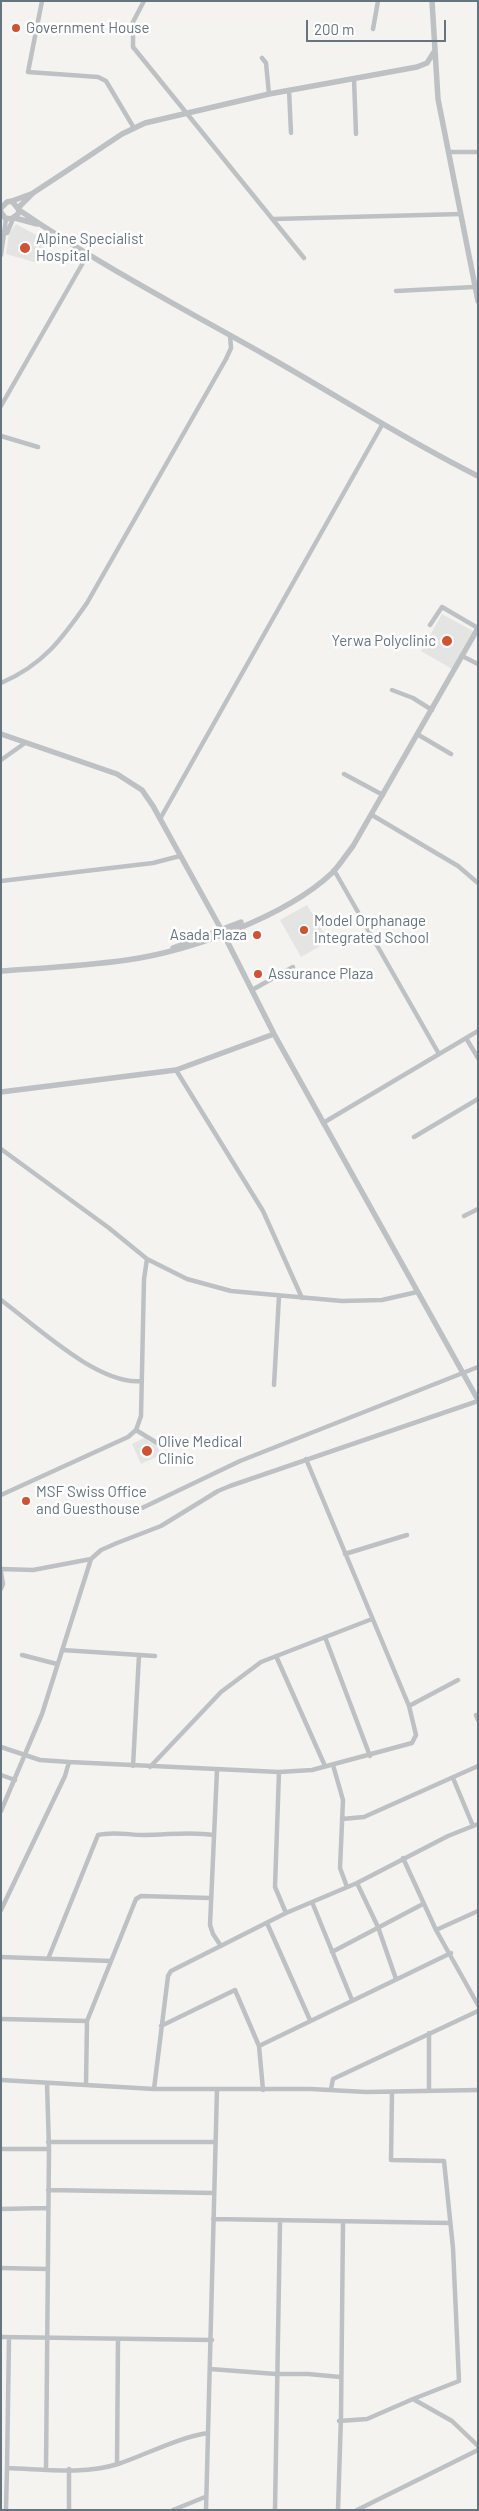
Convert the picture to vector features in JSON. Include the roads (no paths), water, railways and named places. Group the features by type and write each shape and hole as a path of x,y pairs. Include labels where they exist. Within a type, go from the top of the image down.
{"street":[{"path":"42,1 28,72 98,77 106,81 134,128"},
{"path":"144,1 133,22 133,47 304,258"},
{"path":"373,29 378,1"},
{"path":"432,1 438,98 461,214 475,272 474,288 478,301"},
{"path":"1,208 7,202 33,193 134,128 186,113 270,94 424,65 434,52"},
{"path":"262,58 266,63 270,94"},
{"path":"354,79 356,134"},
{"path":"290,90 291,133"},
{"path":"448,152 478,152"},
{"path":"1,255 5,236 19,208 33,193"},
{"path":"12,201 44,226 88,254 316,384 382,426 478,476"},
{"path":"274,219 461,214"},
{"path":"5,236 4,217 44,226"},
{"path":"1,406 88,254"},
{"path":"396,291 474,288"},
{"path":"230,335 231,348"},
{"path":"1,684 28,670 46,656 87,603 231,348 242,342"},
{"path":"160,819 382,426"},
{"path":"1,436 38,447"},
{"path":"1,971 128,960 181,948 291,902 318,884 334,870 353,846 478,628 442,607 430,625"},
{"path":"462,656 478,664"},
{"path":"392,690 413,698 432,710"},
{"path":"1,734 122,776 142,790 222,931 274,1034 478,1401 218,1491 161,1526 101,1550 91,1559 42,1714 1,1811"},
{"path":"417,734 451,754"},
{"path":"1,760 25,743"},
{"path":"344,774 383,795"},
{"path":"372,815 458,866 478,883"},
{"path":"1,880 153,863 180,856"},
{"path":"334,870 439,1054"},
{"path":"252,990 293,967"},
{"path":"323,1123 478,1031"},
{"path":"1,1092 176,1070 274,1034"},
{"path":"466,1038 478,1058"},
{"path":"176,1070 263,1211 302,1298"},
{"path":"414,1136 478,1099"},
{"path":"1,1149 109,1228 147,1259 187,1279 231,1291 342,1301 382,1300 417,1292"},
{"path":"464,1216 478,1209"},
{"path":"1,1495 128,1437 136,1430 141,1416 144,1279 147,1259"},
{"path":"274,1385 279,1296"},
{"path":"1,1300 89,1365 110,1377 130,1382 141,1381"},
{"path":"142,1508 240,1461 478,1367"},
{"path":"136,1430 157,1443"},
{"path":"1,1748 40,1760 279,1772 333,1765 412,1743 415,1740 415,1727 409,1706 306,1459"},
{"path":"345,1554 407,1535"},
{"path":"1,1589 3,1584 1,1570 33,1570 91,1559"},
{"path":"150,1767 222,1692 261,1662 372,1620"},
{"path":"324,1637 370,1756"},
{"path":"62,1650 156,1656"},
{"path":"22,1655 57,1664"},
{"path":"133,1766 139,1655"},
{"path":"276,1656 325,1766"},
{"path":"409,1706 458,1680"},
{"path":"1,1910 65,1776 69,1762"},
{"path":"333,1765 343,1800 340,1868 347,1887"},
{"path":"342,1819 364,1817 478,1766"},
{"path":"217,1770 210,1924 213,1934 221,1946"},
{"path":"279,1772 275,1887 286,1913"},
{"path":"1,1775 15,1780"},
{"path":"154,2089 168,1976 171,1971 286,1913 347,1887 403,1858 475,1825 453,1778"},
{"path":"48,1959 98,1835 106,1832 143,1835 200,1833 214,1835"},
{"path":"403,1858 436,1930 451,1953 478,2005"},
{"path":"357,1882 378,1927 396,1979"},
{"path":"86,2085 86,2021 136,1899 141,1896 210,1898"},
{"path":"312,1902 352,2000"},
{"path":"332,1952 423,1904"},
{"path":"436,1930 478,1912"},
{"path":"267,1923 310,2020"},
{"path":"259,2046 451,1953"},
{"path":"1,1957 111,1962"},
{"path":"161,2026 233,1990 237,1992 259,2046 263,2090"},
{"path":"331,2089 333,2079 478,2011"},
{"path":"1,2018 86,2021"},
{"path":"429,2033 430,2090"},
{"path":"1,2080 154,2089 331,2089 392,2092 478,2090"},
{"path":"46,2469 47,2083"},
{"path":"206,2510 212,2340 214,2142 217,2089"},
{"path":"340,2421 367,2419 459,2381 450,2223 444,2161 391,2160 392,2092"},
{"path":"48,2142 214,2142"},
{"path":"1,2149 48,2149"},
{"path":"48,2190 214,2193"},
{"path":"1,2209 48,2208"},
{"path":"213,2219 280,2222 450,2223"},
{"path":"275,2510 280,2222"},
{"path":"338,2510 342,2223"},
{"path":"1,2268 47,2269"},
{"path":"1,2338 212,2340"},
{"path":"6,2510 9,2338"},
{"path":"117,2464 118,2339"},
{"path":"210,2369 340,2377"},
{"path":"413,2399 452,2421 478,2446"},
{"path":"7,2468 97,2469 117,2464 185,2437 208,2433"},
{"path":"357,2510 478,2450"},
{"path":"69,2469 69,2510"},
{"path":"173,2510 205,2497"}],"place":[{"name":"Government House","path":"16,28"},
{"name":"Alpine Specialist Hospital","path":"25,248"},
{"name":"Yerwa Polyclinic","path":"447,641"},
{"name":"Model Orphanage Integrated School","path":"304,930"},
{"name":"Asada Plaza","path":"257,935"},
{"name":"Assurance Plaza","path":"258,974"},
{"name":"Olive Medical Clinic","path":"147,1451"},
{"name":"MSF Swiss Office and Guesthouse","path":"26,1501"}]}
